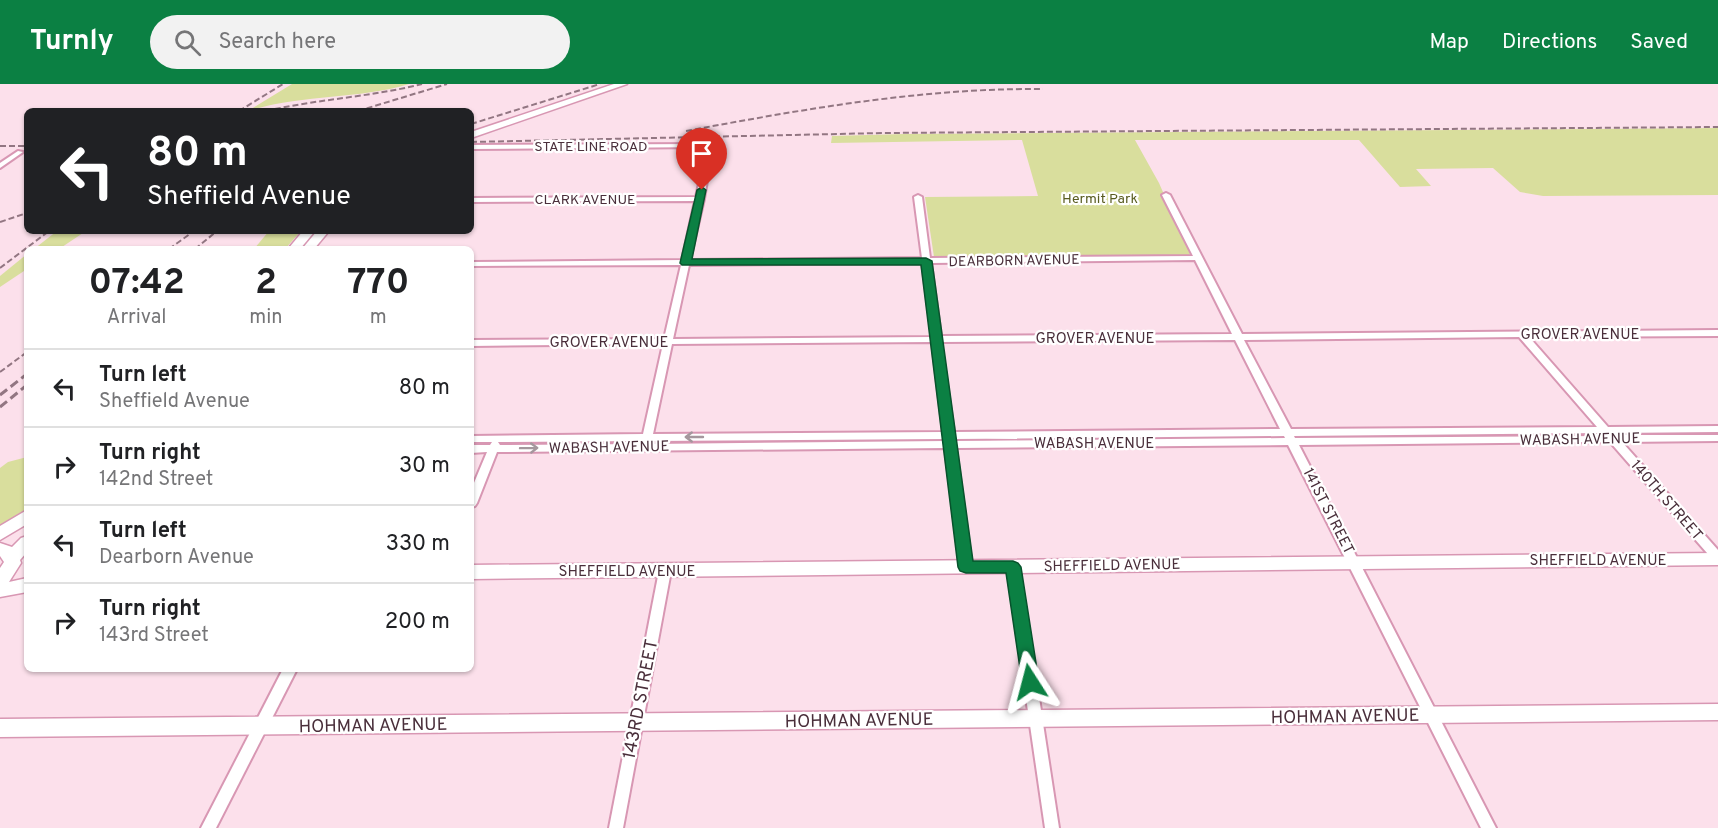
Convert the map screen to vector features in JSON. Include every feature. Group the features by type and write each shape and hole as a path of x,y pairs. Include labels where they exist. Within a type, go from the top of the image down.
{"main road":[{"path":"474,134 623,84"},
{"path":"296,246 306,234"},
{"path":"0,534 24,518"},
{"path":"0,541 24,525"},
{"path":"0,581 24,546"},
{"name":"SHEFFIELD AVENUE","path":"474,572 1718,559"},
{"path":"0,590 24,586"},
{"name":"HOHMAN AVENUE","path":"0,728 1718,712"}],"street":[{"name":"STATE LINE ROAD","path":"474,147 711,145 700,199"},
{"path":"0,166 20,152"},
{"name":"141ST STREET","path":"1166,195 1489,828"},
{"path":"918,197 966,567"},
{"name":"CLARK AVENUE","path":"474,200 700,199"},
{"path":"646,442 700,199"},
{"name":"DEARBORN AVENUE","path":"474,264 1198,258"},
{"name":"GROVER AVENUE","path":"474,343 1718,333"},
{"name":"140TH STREET","path":"1521,334 1718,559"},
{"name":"WABASH AVENUE","path":"474,448 495,444 1290,437 1718,429"},
{"name":"WABASH AVENUE","path":"1290,437 1718,438"},
{"name":"WABASH AVENUE","path":"474,440 495,444"},
{"path":"474,496 495,444"},
{"path":"1013,567 1052,828"},
{"name":"143RD STREET","path":"616,828 664,571"},
{"path":"208,828 288,672"}],"green space":[{"path":"292,84 409,84 369,93 253,108"},
{"name":"Hermit Park","path":"1718,128 1718,195 1543,196 1520,192 1493,168 1416,169 1431,186 1400,187 1359,140 1135,140 1159,183 1190,254 1188,256 934,257 925,197 1038,196 1022,140 831,143 832,136 905,134"},
{"path":"53,234 82,234 64,246 38,246"},
{"path":"266,234 298,234 288,246 256,246"},
{"path":"24,256 24,271 0,287 0,276"},
{"path":"24,458 24,511 0,526 0,468 8,462"}],"railway":[{"path":"244,108 283,84"},
{"path":"283,108 422,84"},
{"path":"368,108 447,84"},
{"path":"474,123 600,84"},
{"path":"686,131 864,101 953,92 1043,89"},
{"path":"474,142 883,133 1718,127"},
{"path":"0,146 24,146"},
{"path":"0,222 24,214"},
{"path":"29,246 45,234"},
{"path":"173,246 190,234"},
{"path":"199,246 213,234"},
{"path":"0,268 24,250"},
{"path":"0,372 24,354"},
{"path":"0,395 24,376"},
{"path":"0,407 24,387"}],"route":[{"path":"702,190 686,263 926,261 966,567 1013,567 1030,682"}]}
